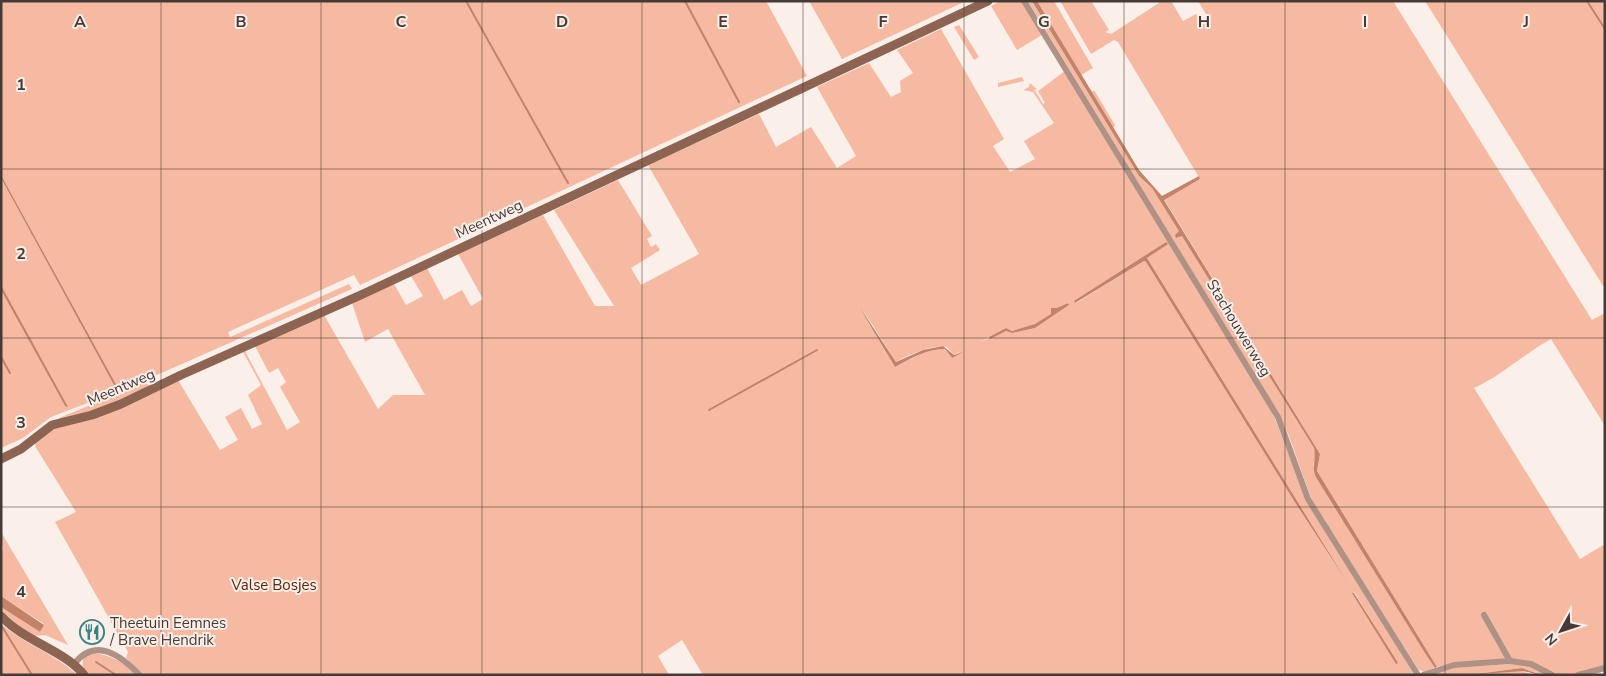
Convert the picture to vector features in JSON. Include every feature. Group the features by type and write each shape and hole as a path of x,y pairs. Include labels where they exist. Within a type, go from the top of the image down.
{"street":[{"name":"Meentweg","path":"1,459 21,449 52,425 92,415 121,404 181,375 363,294 988,1"},
{"name":"Stachouwerweg","path":"1024,1 1264,393 1288,439 1308,499 1418,675"},
{"path":"1484,615 1510,661"},
{"path":"1,616 24,636 74,664 84,675"},
{"path":"74,664 84,654 95,650 107,651 127,662 140,675"},
{"path":"1423,675 1454,665 1510,661 1531,664 1552,675"},
{"path":"1578,675 1605,668"}],"green space":[{"path":"1,1 766,1 807,76 360,285 354,275 228,332 230,337 349,284 352,289 132,386 51,417 23,438 1,448 1,290 65,406 67,406 1,285 1,178 115,387 116,384 1,175"},
{"path":"809,1 966,1 842,59"},
{"path":"1001,1 1022,1 1042,35 1017,50 991,6"},
{"path":"1028,1 1032,1 1139,176 1152,188 1180,231 1175,235 1177,238 1182,235 1314,448 1316,456 1313,464 1317,479 1435,668 1424,672 1418,669 1312,501 1289,436 1277,411"},
{"path":"1037,1 1054,1 1093,68 1081,75"},
{"path":"1060,1 1091,1 1109,30 1105,32 1111,34 1159,3 1158,1 1171,1 1183,21 1196,14 1203,23 1209,19 1198,1 1393,1 1592,320 1605,313 1605,426 1551,339 1474,388 1580,559 1605,544 1605,667 1570,675 1555,675 1533,663 1455,663 1437,667 1317,471 1320,454 1164,199 1200,179 1118,42 1114,40 1091,54"},
{"path":"1425,1 1605,1 1605,289"},
{"path":"959,25 979,57 974,60 954,27"},
{"name":"Valse Bosjes","path":"941,29 1004,139 993,146 1010,172 1035,159 1024,141 1054,123 1033,92 1023,90 1029,87 1030,83 1038,90 1034,89 1043,104 1045,103 1038,91 1065,71 1272,411 1297,476 1414,675 703,675 682,640 658,656 669,675 145,675 126,658 128,652 55,522 76,512 35,446 36,441 59,425 59,418 146,382 152,391 178,380 220,450 238,440 225,417 241,408 252,429 262,424 248,395 261,385 243,352 245,351 287,430 300,422 280,387 286,382 278,368 269,373 255,346 324,315 378,409 393,395 425,395 388,329 365,342 352,303 394,284 406,305 423,296 411,276 427,268 444,300 462,290 471,306 483,299 458,254 543,215 595,306 614,306 554,210 618,180 652,236 647,239 651,247 656,244 660,250 631,268 641,285 699,254 648,165 759,114 776,147 811,127 837,168 856,156 817,87 869,63 891,97 901,92 900,81 913,73 897,50","holes":["1166,242 1167,244 1147,258 1349,585 1296,504 1146,262 1144,261 1076,303 1074,302","1068,303 1069,305 1035,328 1012,333 1006,331 980,342 1006,328 1012,331 1039,323","863,310 896,362 914,353 935,347 947,347 954,355 962,350 952,358 945,349 938,349 919,355 895,367","1355,593 1397,664 1353,594"]},
{"path":"1022,77 1024,81 998,87 998,83"},
{"path":"1094,90 1115,125 1113,128 1092,92"},
{"path":"1,532 68,645 45,635 33,636 26,633 1,610 1,607 40,632 44,624 1,596 1,552 3,550"},
{"path":"1,624 59,661 77,675 1,675"},
{"path":"90,653 104,655 116,660 137,675 88,675 84,669 83,660"},
{"path":"1514,664 1529,666 1548,675 1541,675 1522,668 1468,675 1427,675 1451,668"},
{"path":"1503,671 1523,671 1532,675 1486,675"}],"shaded area":[{"path":"1032,1 1037,1 1139,170 1162,196 1199,176 1200,179 1164,200 1320,454 1317,471 1437,667 1435,668 1425,653 1317,479 1314,471 1314,448 1182,236 1176,238 1175,235 1179,231 1152,188 1139,176"},
{"path":"1,175 117,386 115,387"},
{"path":"1166,242 1168,244 1147,258 1349,585 1296,504 1146,262 1144,261 1075,303 1074,301"},
{"path":"1,285 68,407 65,406 1,290"},
{"path":"1068,303 1069,305 1035,328 1012,333 1006,331 990,339 989,337 1006,328 1012,331 1035,324 1051,314 1051,308 1057,308"},
{"path":"860,308 896,362 923,350 943,346 954,355 963,352 952,358 945,349 938,349 913,357 895,367"},
{"path":"1352,593 1354,593 1398,663 1396,664"},
{"path":"1,596 44,625 40,632 1,607"},
{"path":"1522,668 1541,675 1523,671 1468,675"}],"waterway":[{"path":"466,1 568,183"},
{"path":"685,1 739,102"},
{"path":"1587,1 1605,29"},
{"path":"709,410 817,350"},
{"path":"1,357 10,373"},
{"path":"1,625 32,675"},
{"path":"96,662 116,675"}],"place":[{"name":"Theetuin Eemnes / Brave Hendrik","path":"92,632"}]}
